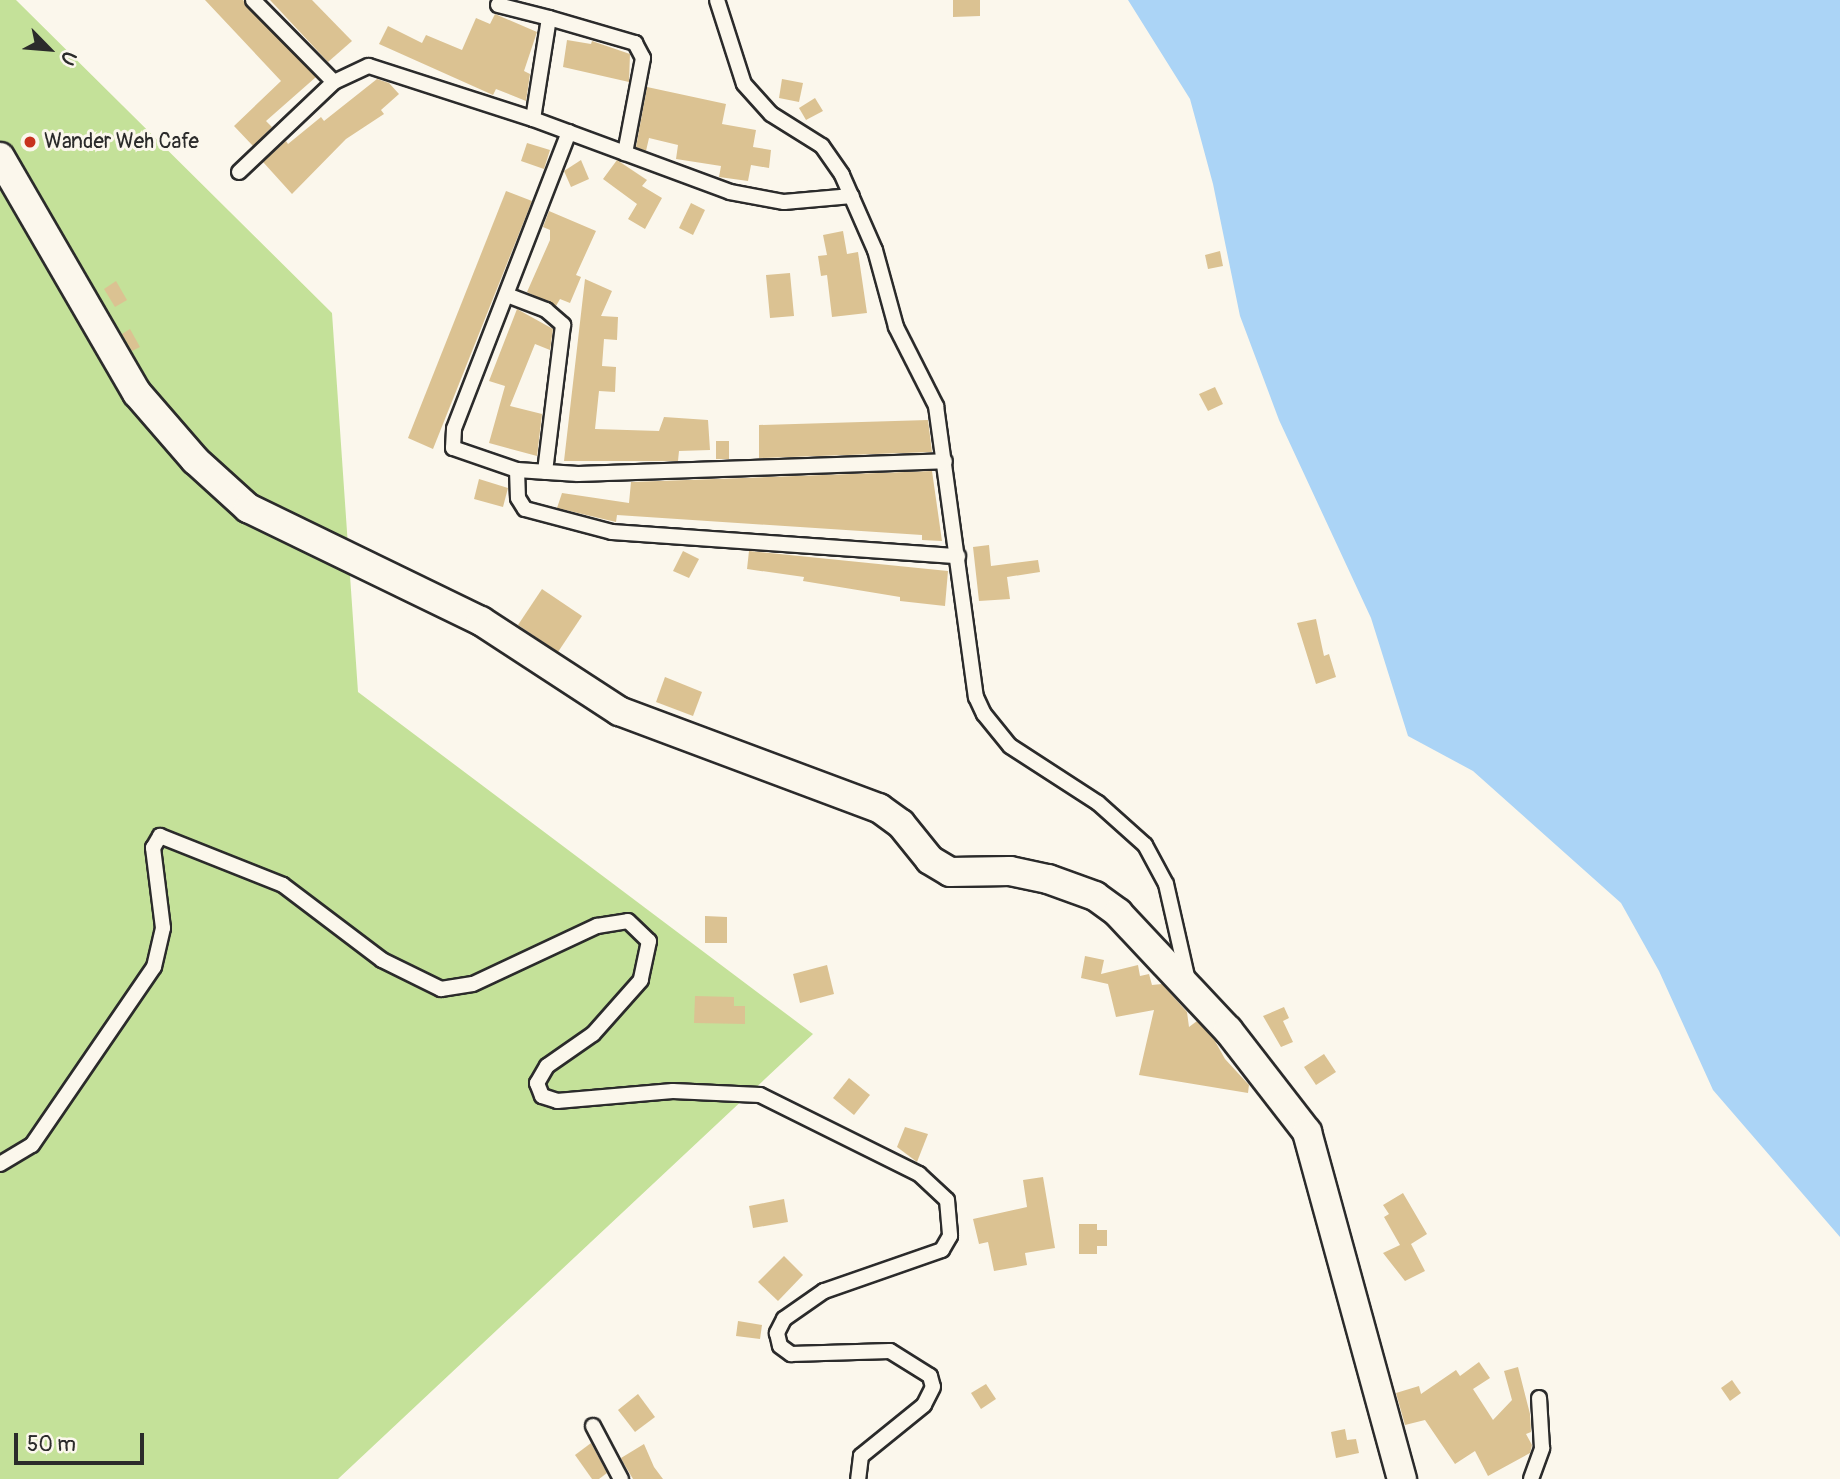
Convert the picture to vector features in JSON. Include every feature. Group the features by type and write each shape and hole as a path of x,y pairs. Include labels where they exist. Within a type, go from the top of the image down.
{"highway":[{"path":"0,157 137,393 195,460 248,508 481,621 619,711 879,808 901,824 930,860 950,872 1019,873 1095,896 1118,913 1190,989 1279,1091 1313,1146 1402,1479"}],"street":[{"path":"253,0 334,82"},
{"path":"717,0 744,84 771,114 822,146 852,196 875,250 896,327 936,406 974,685 984,714 1010,746 1098,803 1145,845 1170,897 1190,989"},
{"path":"498,5 635,43 643,52 625,153"},
{"path":"533,119 549,18"},
{"path":"239,172 334,82 361,67 379,68 533,119 756,199 812,201 852,196"},
{"path":"569,132 451,440 460,454 517,470 545,472 945,461"},
{"path":"507,295 545,310 563,325 545,472"},
{"path":"517,470 518,498 525,509 612,532 958,556"},
{"path":"0,1164 22,1155 32,1145 154,967 163,928 153,848 160,836 283,885 374,955 441,989 473,985 597,926 628,921 649,941 641,979 593,1034 547,1066 537,1083 542,1096 557,1101 673,1091 760,1095 919,1174 947,1200 950,1236 942,1250 844,1281 794,1309 777,1333 780,1346 791,1354 890,1351 930,1376 933,1387 924,1405 861,1456 858,1479"},
{"path":"1531,1479 1542,1448 1539,1398"},
{"path":"593,1426 621,1479"}],"green space":[{"path":"0,0 16,0 332,313 358,692 813,1034 338,1479 0,1479"}],"water":[{"path":"1128,0 1840,0 1840,1237 1713,1090 1659,971 1621,903 1473,771 1408,736 1371,618 1279,420 1240,316 1213,184 1190,99"}],"building":[{"path":"205,0 243,0 316,77 266,121 272,127 253,146 234,126 281,81"},
{"path":"270,0 312,0 352,41 328,62"},
{"path":"953,0 980,0 980,16 953,17"},
{"path":"495,14 537,32 524,71 530,74 526,101 496,89 493,95 379,44 388,26 422,43 426,35 462,50 476,18 490,24"},
{"path":"567,40 591,44 592,41 630,54 629,82 563,67"},
{"path":"377,79 389,83 399,94 381,110 384,114 346,139 292,194 263,162 286,141 288,144 321,117 324,121"},
{"path":"782,79 803,83 799,102 779,98"},
{"path":"647,87 726,104 722,124 756,130 753,147 771,150 769,168 751,165 748,181 719,177 721,166 676,159 678,145 649,138 646,151 636,147"},
{"path":"815,98 823,111 806,120 799,108"},
{"path":"527,143 550,150 544,169 521,161"},
{"path":"581,160 589,179 571,187 564,171"},
{"path":"617,160 647,180 642,186 662,198 645,229 628,219 637,204 603,179"},
{"path":"506,191 532,201 433,449 408,438"},
{"path":"691,203 705,210 693,235 679,228"},
{"path":"549,211 596,231 576,275 581,277 570,303 560,299 556,306 527,292 550,240 550,230 543,227"},
{"path":"843,231 847,254 858,252 867,313 832,317 827,275 821,276 818,256 827,255 823,235"},
{"path":"1220,251 1223,266 1208,269 1205,255"},
{"path":"790,273 794,316 770,318 766,275"},
{"path":"585,279 612,291 601,316 618,317 617,340 604,339 602,366 616,367 615,392 599,391 595,429 659,431 664,417 708,420 710,450 679,451 678,461 564,461"},
{"path":"116,281 127,300 115,307 104,289"},
{"path":"517,309 553,329 550,350 535,344 510,406 542,414 537,456 489,443 505,386 489,381"},
{"path":"130,329 140,347 132,351 122,334"},
{"path":"1215,387 1223,404 1208,411 1199,394"},
{"path":"928,420 932,452 759,458 759,425"},
{"path":"716,441 729,441 729,459 716,459"},
{"path":"932,471 942,541 922,540 922,535 617,515 616,522 557,508 562,493 629,503 631,482"},
{"path":"479,479 508,488 503,507 474,499"},
{"path":"989,545 991,566 1038,560 1040,572 1007,577 1010,599 979,601 973,547"},
{"path":"683,551 699,559 689,578 673,571"},
{"path":"749,551 948,571 945,606 900,601 900,597 803,581 804,577 747,569"},
{"path":"542,589 582,616 558,652 518,625"},
{"path":"1316,619 1324,656 1329,654 1336,677 1316,684 1297,623"},
{"path":"665,677 702,692 693,716 656,702"},
{"path":"705,916 727,917 727,943 705,943"},
{"path":"1085,956 1104,960 1101,974 1138,965 1140,976 1149,974 1152,985 1162,984 1187,1012 1189,1027 1197,1021 1215,1041 1225,1059 1249,1085 1248,1093 1139,1075 1154,1010 1116,1017 1108,984 1081,978"},
{"path":"827,965 834,994 800,1003 793,974"},
{"path":"695,996 734,997 734,1006 745,1006 745,1024 694,1023"},
{"path":"1284,1007 1289,1018 1283,1021 1293,1042 1281,1047 1263,1016"},
{"path":"1324,1054 1336,1072 1316,1085 1304,1067"},
{"path":"849,1078 870,1095 854,1115 833,1098"},
{"path":"905,1127 928,1134 917,1162 897,1147"},
{"path":"1043,1177 1055,1248 1025,1253 1027,1265 994,1271 988,1242 979,1244 973,1219 1027,1207 1023,1180"},
{"path":"1403,1193 1427,1234 1411,1244 1425,1271 1405,1281 1383,1253 1400,1245 1384,1217 1389,1214 1383,1205"},
{"path":"784,1199 788,1222 753,1228 749,1206"},
{"path":"1079,1224 1097,1224 1097,1230 1107,1230 1107,1246 1097,1246 1097,1254 1079,1254"},
{"path":"784,1256 803,1275 778,1301 758,1282"},
{"path":"738,1321 762,1325 760,1339 736,1336"},
{"path":"1479,1362 1490,1378 1473,1389 1493,1420 1512,1400 1504,1371 1518,1367 1530,1414 1531,1432 1526,1434 1532,1445 1530,1453 1488,1476 1475,1451 1455,1464 1425,1420 1405,1425 1396,1393 1419,1386 1421,1394 1456,1370 1460,1376"},
{"path":"1732,1380 1741,1393 1730,1401 1721,1388"},
{"path":"986,1384 996,1399 981,1409 971,1393"},
{"path":"638,1394 655,1417 635,1432 618,1410"},
{"path":"1345,1429 1347,1440 1356,1439 1359,1453 1336,1458 1331,1432"},
{"path":"591,1443 607,1473 599,1479 592,1479 575,1455"},
{"path":"644,1444 654,1467 663,1479 633,1479 623,1462 621,1458"}],"place":[{"name":"Wander Weh Cafe","path":"30,142"}]}
